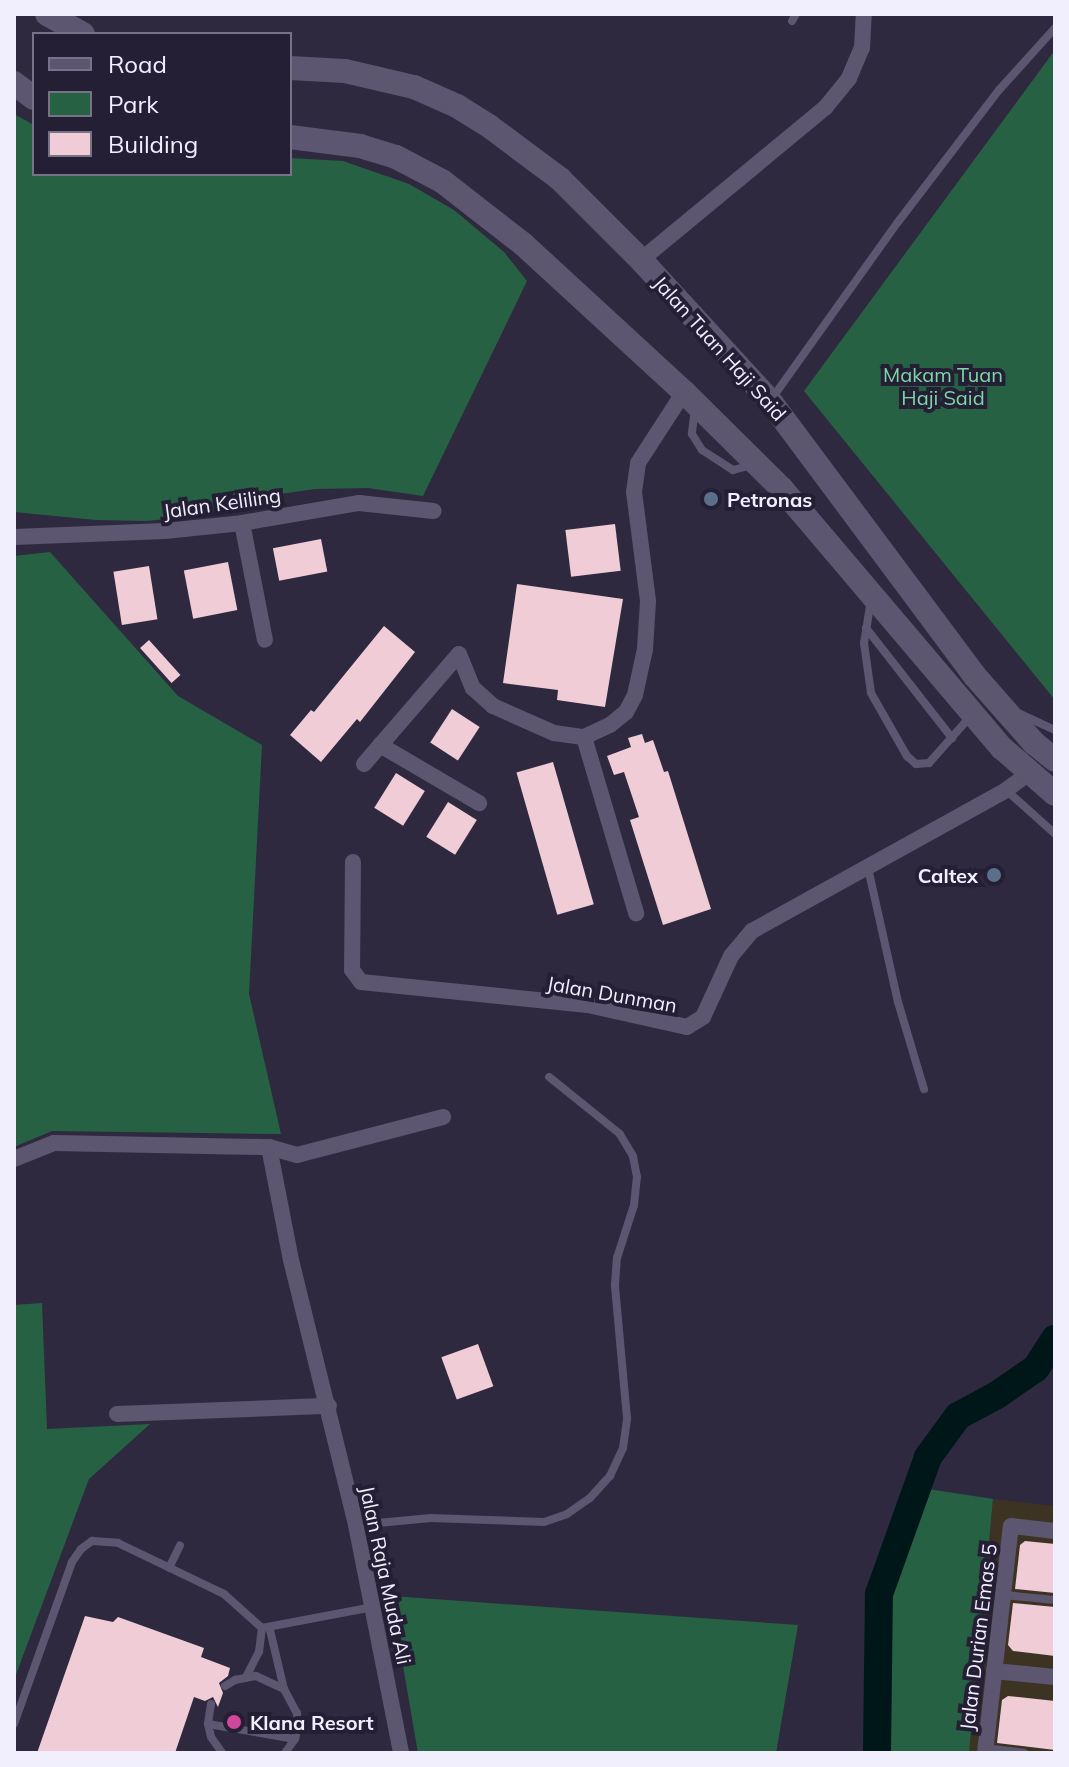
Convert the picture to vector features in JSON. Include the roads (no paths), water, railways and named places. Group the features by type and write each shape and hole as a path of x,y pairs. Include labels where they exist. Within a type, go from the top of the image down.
{"main road":[{"path":"47,14 79,32"},
{"name":"Jalan Tuan Haji Said","path":"292,68 377,76 414,87 457,106 560,179 641,260 770,401 997,704 1055,760"},
{"path":"14,83 32,96"},
{"path":"292,137 384,153 442,181 523,244 756,463 873,594 973,714 1028,774 1055,794"}],"street":[{"path":"641,260 825,108 849,78 862,48 864,14"},
{"path":"364,764 459,654 473,688 493,706 554,733 584,737 610,725 626,712 635,695 645,649 648,601 634,492 638,463 690,398"},
{"name":"Jalan Keliling","path":"14,537 165,531 242,523 359,503 434,511"},
{"path":"242,523 265,640"},
{"path":"584,737 636,913"},
{"path":"380,745 479,803"},
{"name":"Jalan Dunman","path":"353,862 352,970 361,982 588,1005 687,1027 703,1017 731,956 752,931 1006,790 1028,774"},
{"path":"14,1159 54,1143 269,1147 297,1155 443,1117"},
{"name":"Jalan Raja Muda Ali","path":"269,1147 291,1260 329,1406 374,1607 401,1753"},
{"path":"117,1414 329,1406"},
{"name":"Jalan Durian Emas 5","path":"985,1751 1011,1526 1055,1531"},
{"path":"994,1671 1055,1677"}],"lane":[{"path":"770,401 898,222 999,90 1055,28"},
{"path":"873,594 865,627 866,668 871,693 907,756 923,766 973,714"},
{"path":"865,627 952,738"},
{"path":"997,704 1055,730"},
{"path":"1006,790 1055,834"},
{"path":"868,868 898,1002 924,1089"},
{"path":"356,1525 431,1518 544,1522 567,1514 590,1498 610,1476 623,1448 627,1418 615,1285 617,1258 634,1205 635,1166 620,1134 549,1077"},
{"path":"14,1724 72,1562 81,1549 92,1541 105,1540 224,1594 266,1629 284,1689 297,1713 295,1739 285,1753"},
{"path":"169,1568 180,1545"},
{"path":"1003,1595 1055,1600"},
{"path":"266,1629 374,1607"},
{"path":"246,1677 266,1629"},
{"path":"225,1686 246,1677 267,1678 284,1689"},
{"path":"211,1704 208,1724 211,1737 222,1753"},
{"path":"208,1724 295,1739"},
{"path":"985,1751 1024,1753"}],"waterway":[{"path":"877,1753 879,1594 928,1457 958,1416 997,1395 1036,1368 1055,1339"}],"place":[{"name":"Petronas","path":"711,499"},
{"name":"Caltex","path":"994,875"},
{"name":"Klana Resort","path":"234,1722"}],"park label":[{"name":"Makam Tuan Haji Said","path":"943,386"}]}
